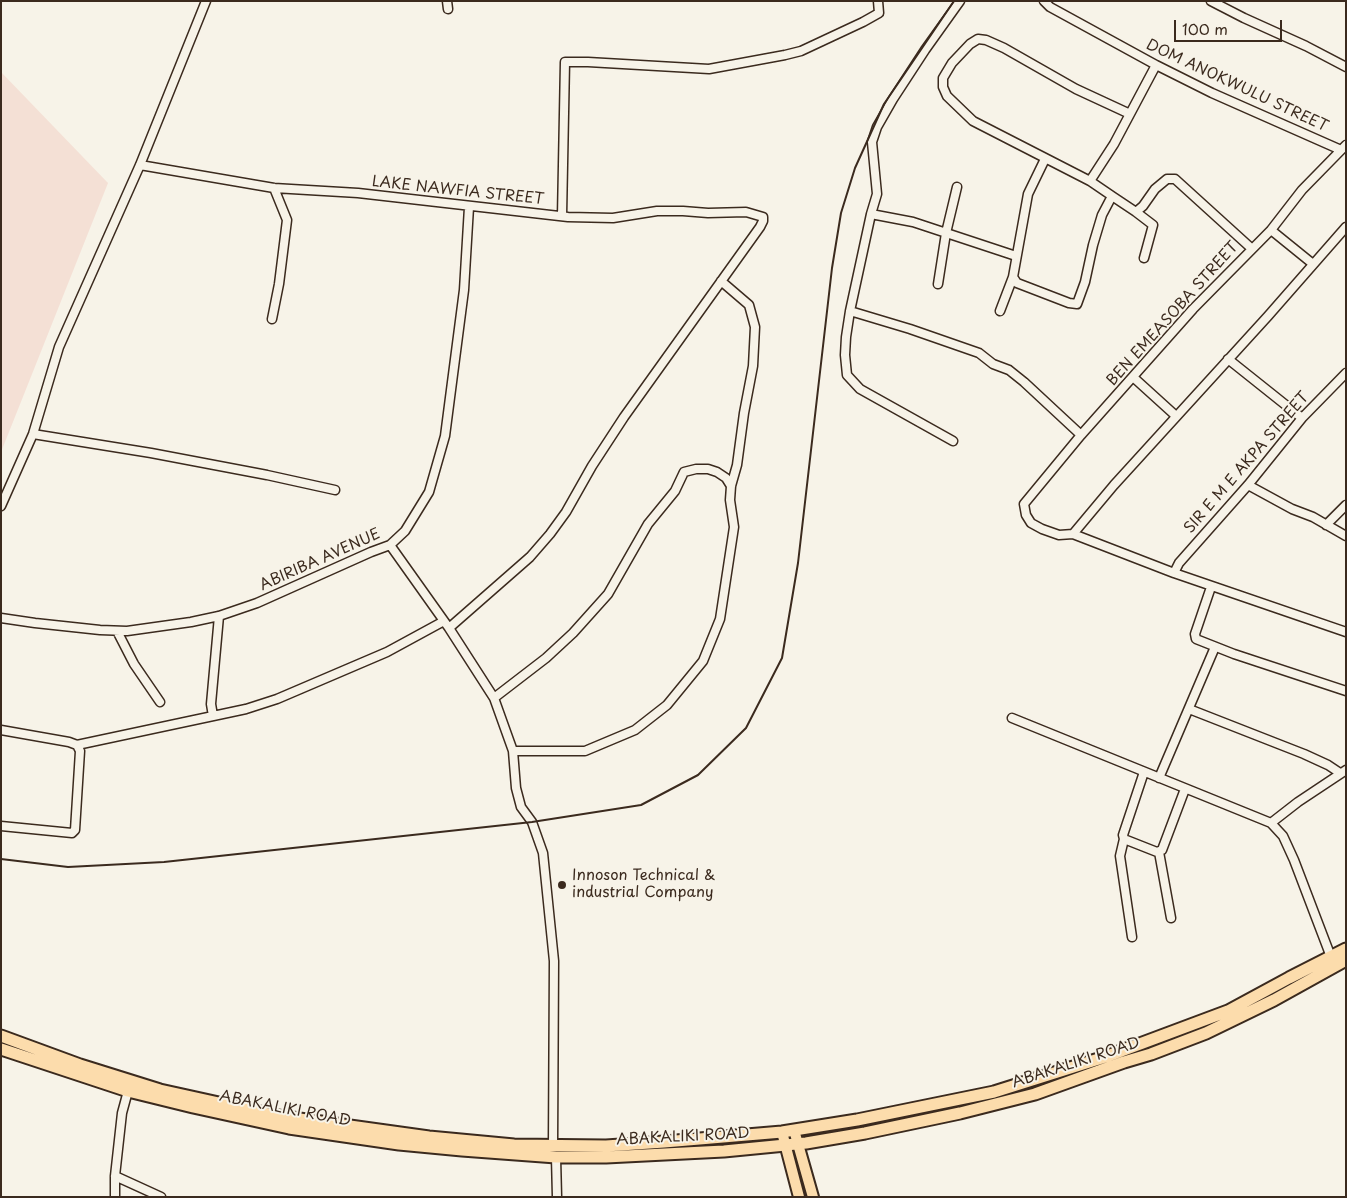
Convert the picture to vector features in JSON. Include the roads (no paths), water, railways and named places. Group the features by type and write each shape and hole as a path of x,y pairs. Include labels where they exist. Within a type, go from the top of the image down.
{"highway":[{"name":"ABAKALIKI ROAD","path":"1,1049 128,1091 289,1128 418,1146 555,1151 788,1131 857,1120 994,1092 1044,1078 1228,1012 1346,949"},
{"name":"ABAKALIKI ROAD","path":"1,1036 80,1065 160,1090 278,1116 429,1137 514,1145 606,1157 697,1153 791,1144 865,1133 960,1113 1035,1094 1206,1034 1274,1000 1346,960"}],"main road":[{"path":"788,1131 799,1197"},
{"path":"791,1144 813,1197"}],"street":[{"path":"1,506 33,434 59,347 140,165 206,1"},
{"path":"562,216 565,62 709,69 800,51 879,13 878,1"},
{"path":"953,440 860,389 848,375 845,346 850,311 877,194 872,142 877,127 925,50 960,1"},
{"name":"DOM ANOKWULU STREET","path":"1044,1 1050,7 1156,65 1212,93 1344,147"},
{"path":"1211,1 1346,67"},
{"path":"1130,114 1076,90 1004,48 986,40 978,39 970,44 952,63 943,78 943,87 947,96 973,121 1090,181 1153,225 1144,258"},
{"path":"1090,181 1114,144 1156,65"},
{"name":"BEN EMEASOBA STREET","path":"1073,534 1060,535 1031,523 1026,515 1024,504 1081,435 1193,309 1251,248 1271,230 1302,190 1344,147"},
{"path":"1000,312 1012,277 1028,194 1045,159"},
{"name":"LAKE NAWFIA STREET","path":"140,165 274,188 358,193 562,216 613,218 657,211 708,213 734,211 763,217 760,227 721,281"},
{"path":"1136,212 1143,206 1155,189 1167,179 1175,179 1251,248"},
{"path":"938,284 946,233 957,187"},
{"path":"272,319 279,284 287,220 274,188"},
{"path":"1012,277 1017,283 1069,303 1077,304 1086,282 1093,245 1102,215 1112,196"},
{"name":"ABIRIBA AVENUE","path":"1,618 127,631 191,622 219,616 257,603 390,545 405,531 429,492 445,436 464,290 470,207"},
{"path":"871,214 913,222 977,245 1016,256"},
{"path":"1346,227 1073,534 1211,587 1346,632"},
{"path":"1271,230 1313,264"},
{"path":"1,730 55,738 77,745 246,709 276,699 387,652 447,624 530,556 550,534 566,512 592,466 624,417 721,281 749,306 755,327 754,366 744,414 737,465 731,486 730,500 734,527 720,619 703,660 675,697 635,730 586,751 512,751"},
{"path":"850,311 979,353 994,364 1009,370 1024,382 1081,435"},
{"path":"1228,359 1302,418"},
{"name":"SIR E M E AKPA STREET","path":"1174,573 1179,562 1248,485 1302,418 1346,373"},
{"path":"1133,377 1176,416"},
{"path":"33,434 151,453 335,490"},
{"path":"494,698 560,645 608,594 648,524 675,490 684,472 708,469 726,478 731,486"},
{"path":"1248,485 1292,509 1313,517 1346,536"},
{"path":"1326,525 1346,505"},
{"path":"390,545 447,624 494,698 512,751 518,797 521,806 532,822 544,853 554,961 555,1151 558,1197"},
{"path":"1211,587 1194,637 1215,647 1346,691"},
{"path":"213,716 211,704 219,616"},
{"path":"117,630 134,664 160,702"},
{"path":"1159,778 1215,647"},
{"path":"1189,710 1343,771"},
{"path":"1012,718 1271,823 1283,836 1331,956"},
{"path":"1,826 72,833 75,830 80,751 77,745"},
{"path":"1271,823 1343,771"},
{"path":"1132,937 1120,856 1124,831 1144,772"},
{"path":"1171,918 1160,852 1185,789"},
{"path":"1124,839 1160,852"},
{"path":"115,1197 115,1176 122,1113 128,1091"},
{"path":"115,1176 161,1197"}],"railway":[{"path":"1,859 68,867 164,862 532,822 641,805 698,775 746,728 782,658 798,563 832,268 841,213 855,168 884,104 954,1"}],"place":[{"name":"Innoson Technical & industrial Company","path":"562,885"}]}
